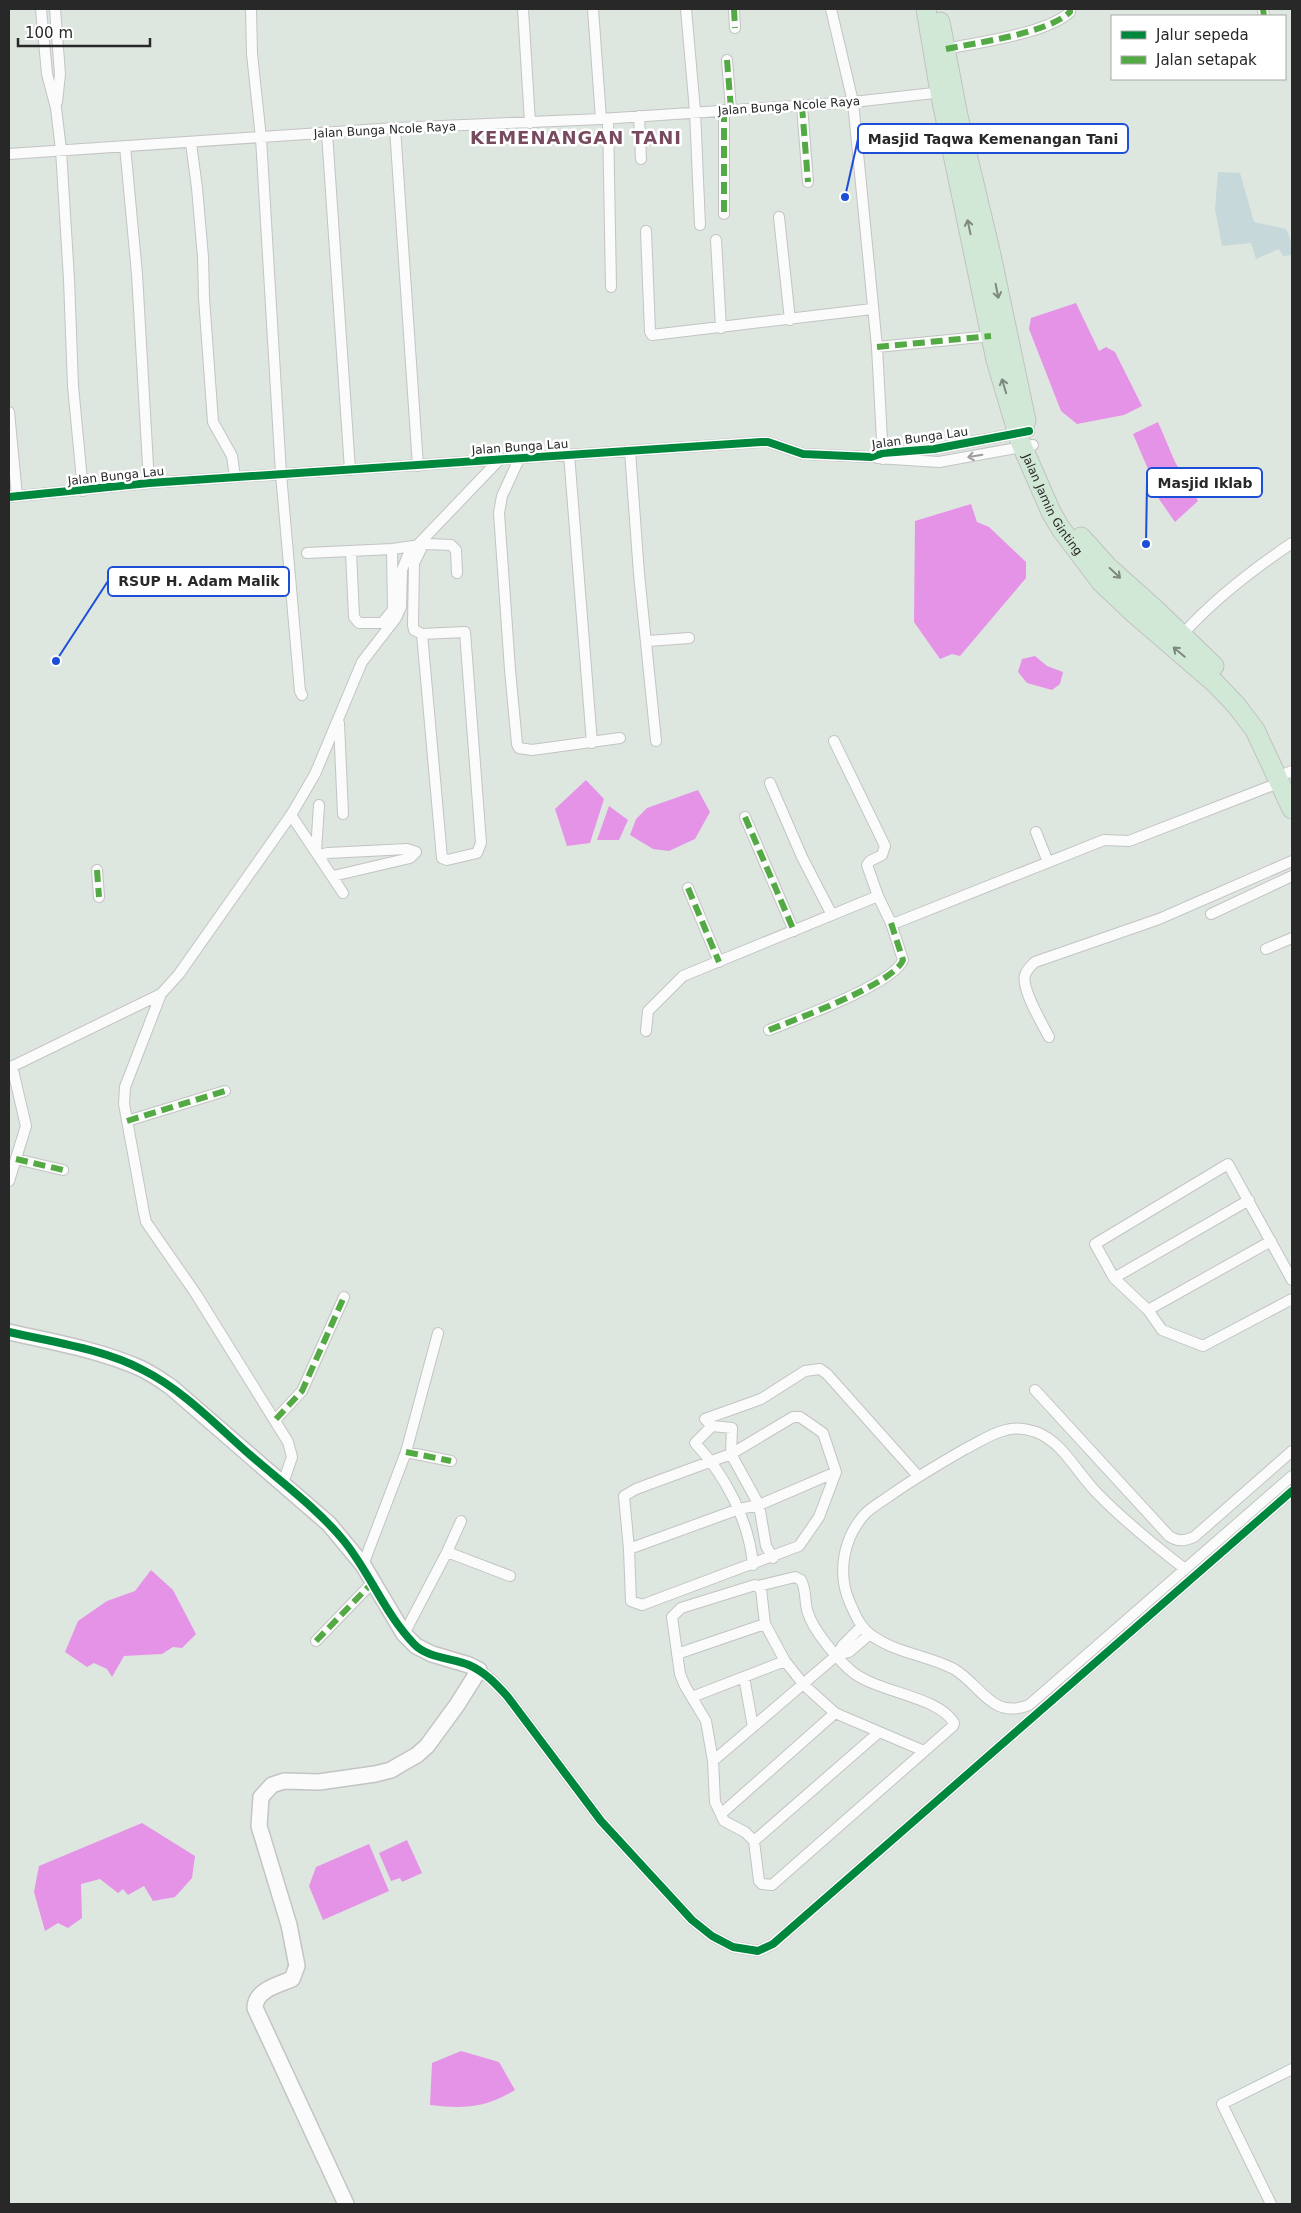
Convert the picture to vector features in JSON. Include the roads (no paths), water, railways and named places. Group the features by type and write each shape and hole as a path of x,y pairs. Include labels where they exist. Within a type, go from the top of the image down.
{"highway":[{"name":"Jalan Jamin Ginting","path":"926,9 947,91 996,360 1051,512 1061,530 1093,572 1130,609 1215,683 1236,705 1288,777"},
{"name":"Jalan Jamin Ginting","path":"937,9 946,49 947,91 958,116 991,255 1026,439 1057,501 1084,541 1108,567 1228,680 1257,715 1267,730 1288,777 1292,809"}],"street":[{"path":"41,9 47,74 56,108 61,150 73,386 83,491"},
{"path":"55,9 60,74 56,108"},
{"path":"251,9 252,54 261,138 281,474 300,691 302,695"},
{"path":"523,9 530,123"},
{"path":"592,9 604,119 611,287"},
{"path":"686,9 695,112 700,225"},
{"path":"734,9 735,28"},
{"path":"832,9 853,102 877,347 883,456 939,462 1026,439"},
{"path":"946,49 1043,28 1066,16 1070,9"},
{"path":"724,214 728,110 727,60"},
{"name":"Jalan Bunga Ncole Raya","path":"9,154 395,128 604,119 802,106 947,91"},
{"path":"802,106 808,182"},
{"path":"639,116 641,159"},
{"path":"395,128 418,466"},
{"path":"327,133 350,470"},
{"path":"191,143 203,257 213,422 232,456 235,477"},
{"path":"125,146 137,274 150,483"},
{"path":"779,217 790,320"},
{"path":"646,231 650,332 652,335 872,309"},
{"path":"716,240 720,328"},
{"path":"877,347 991,336"},
{"path":"9,412 13,496"},
{"name":"Jalan Bunga Lau","path":"13,496 83,491 150,483 761,442 768,442 803,454 871,457 1026,439"},
{"path":"630,451 639,574 648,641 656,741"},
{"path":"569,454 592,743"},
{"path":"520,457 502,496 499,514 510,670 518,744 523,750 532,750 620,738"},
{"path":"9,1182 24,1135 25,1119 10,1067 160,994 179,974 291,815 314,774 362,662 373,645 396,618 401,607 402,570 408,556 500,459"},
{"path":"1178,631 1252,570 1292,543"},
{"path":"420,545 414,563 413,577 414,630 422,634 465,632 481,843 480,849 476,853 447,860 442,858 422,634"},
{"path":"307,553 351,552 420,545 451,545 454,547 457,573"},
{"path":"351,552 355,620 362,624 382,624 390,617 393,610 392,549"},
{"path":"648,641 689,638"},
{"path":"339,719 343,814"},
{"path":"769,1030 858,992 900,968 903,960 892,923 878,896 867,865 870,861 882,856 885,846 834,740"},
{"path":"892,923 1104,840 1129,842 1288,777"},
{"path":"770,783 802,857 832,916"},
{"path":"317,853 320,805"},
{"path":"291,815 343,893"},
{"path":"745,818 794,931"},
{"path":"1036,832 1048,862"},
{"path":"317,853 407,849 416,852 410,858 333,876"},
{"path":"1049,1037 1026,989 1024,980 1028,968 1035,962 1159,919 1292,861"},
{"path":"97,870 99,897"},
{"path":"1211,914 1292,876"},
{"path":"688,888 718,962"},
{"path":"646,1032 648,1011 683,976 878,896"},
{"path":"1266,949 1292,938"},
{"path":"160,994 125,1087 124,1104 146,1222 196,1294 276,1419 292,1452 284,1484"},
{"path":"127,1121 225,1091"},
{"path":"16,1159 63,1170"},
{"path":"1292,1280 1228,1164 1095,1244 1114,1278 1148,1310 1162,1330 1203,1346 1292,1298"},
{"path":"1114,1278 1249,1200"},
{"path":"1148,1310 1271,1241"},
{"path":"276,1419 294,1402 302,1391 344,1297"},
{"path":"9,1332 87,1350 143,1369 171,1386 329,1524 363,1565 404,1634 416,1646 469,1665 480,1670 491,1679 507,1696 600,1821 692,1920 723,1943 742,1950 758,1950 772,1944 1292,1491"},
{"path":"363,1565 406,1452 438,1334"},
{"path":"773,1558 766,1546 759,1505 731,1454 732,1428 712,1426 705,1419 762,1399 805,1371 820,1369 827,1374 918,1476"},
{"path":"1035,1390 1169,1536 1176,1541 1185,1541 1194,1537 1292,1451"},
{"path":"793,1417 800,1417 823,1433 836,1472 819,1517 799,1546 773,1558 642,1605 631,1601 624,1496 636,1489 711,1460 731,1454 793,1417"},
{"path":"712,1426 695,1443 711,1460 739,1509 753,1565"},
{"path":"1185,1569 1133,1529 1095,1491 1055,1444 1035,1432 1007,1429 992,1435 918,1476 865,1514 854,1530 843,1559 843,1582 846,1594 862,1626 870,1634 895,1647 956,1671 1000,1708 1019,1710 1029,1705 1292,1476"},
{"path":"406,1452 451,1460"},
{"path":"629,1549 739,1509 759,1505 836,1472"},
{"path":"404,1634 448,1552 461,1521"},
{"path":"448,1552 510,1576"},
{"path":"795,1578 801,1580 805,1587 807,1611 812,1622 850,1670 865,1680 941,1709 953,1721 953,1726 772,1885 766,1886 759,1881 754,1841 745,1832 724,1821 715,1802 712,1761 706,1721 680,1674 672,1617 681,1608 755,1585 758,1586 795,1578"},
{"path":"316,1641 373,1582"},
{"path":"758,1586 761,1589 765,1624 785,1661 804,1685 836,1713 878,1733 924,1751"},
{"path":"677,1654 765,1624"},
{"path":"712,1761 804,1685 837,1655 843,1645 862,1626"},
{"path":"837,1655 848,1652 870,1634"},
{"path":"692,1697 785,1661"},
{"path":"346,2204 255,2008 255,2001 261,1994 292,1979 297,1966 289,1926 258,1826 261,1797 272,1785 284,1781 320,1782 383,1772 417,1755 427,1746 480,1670"},
{"path":"744,1677 753,1728"},
{"path":"721,1814 836,1713"},
{"path":"754,1841 878,1733"},
{"path":"1271,2204 1222,2104 1292,2069"}],"place":[{"name":"Masjid Taqwa Kemenangan Tani","path":"845,197"},
{"name":"Masjid Iklab","path":"1146,544"},
{"name":"RSUP H. Adam Malik","path":"56,661"}],"district":[{"name":"KEMENANGAN TANI","path":"576,137"}]}
